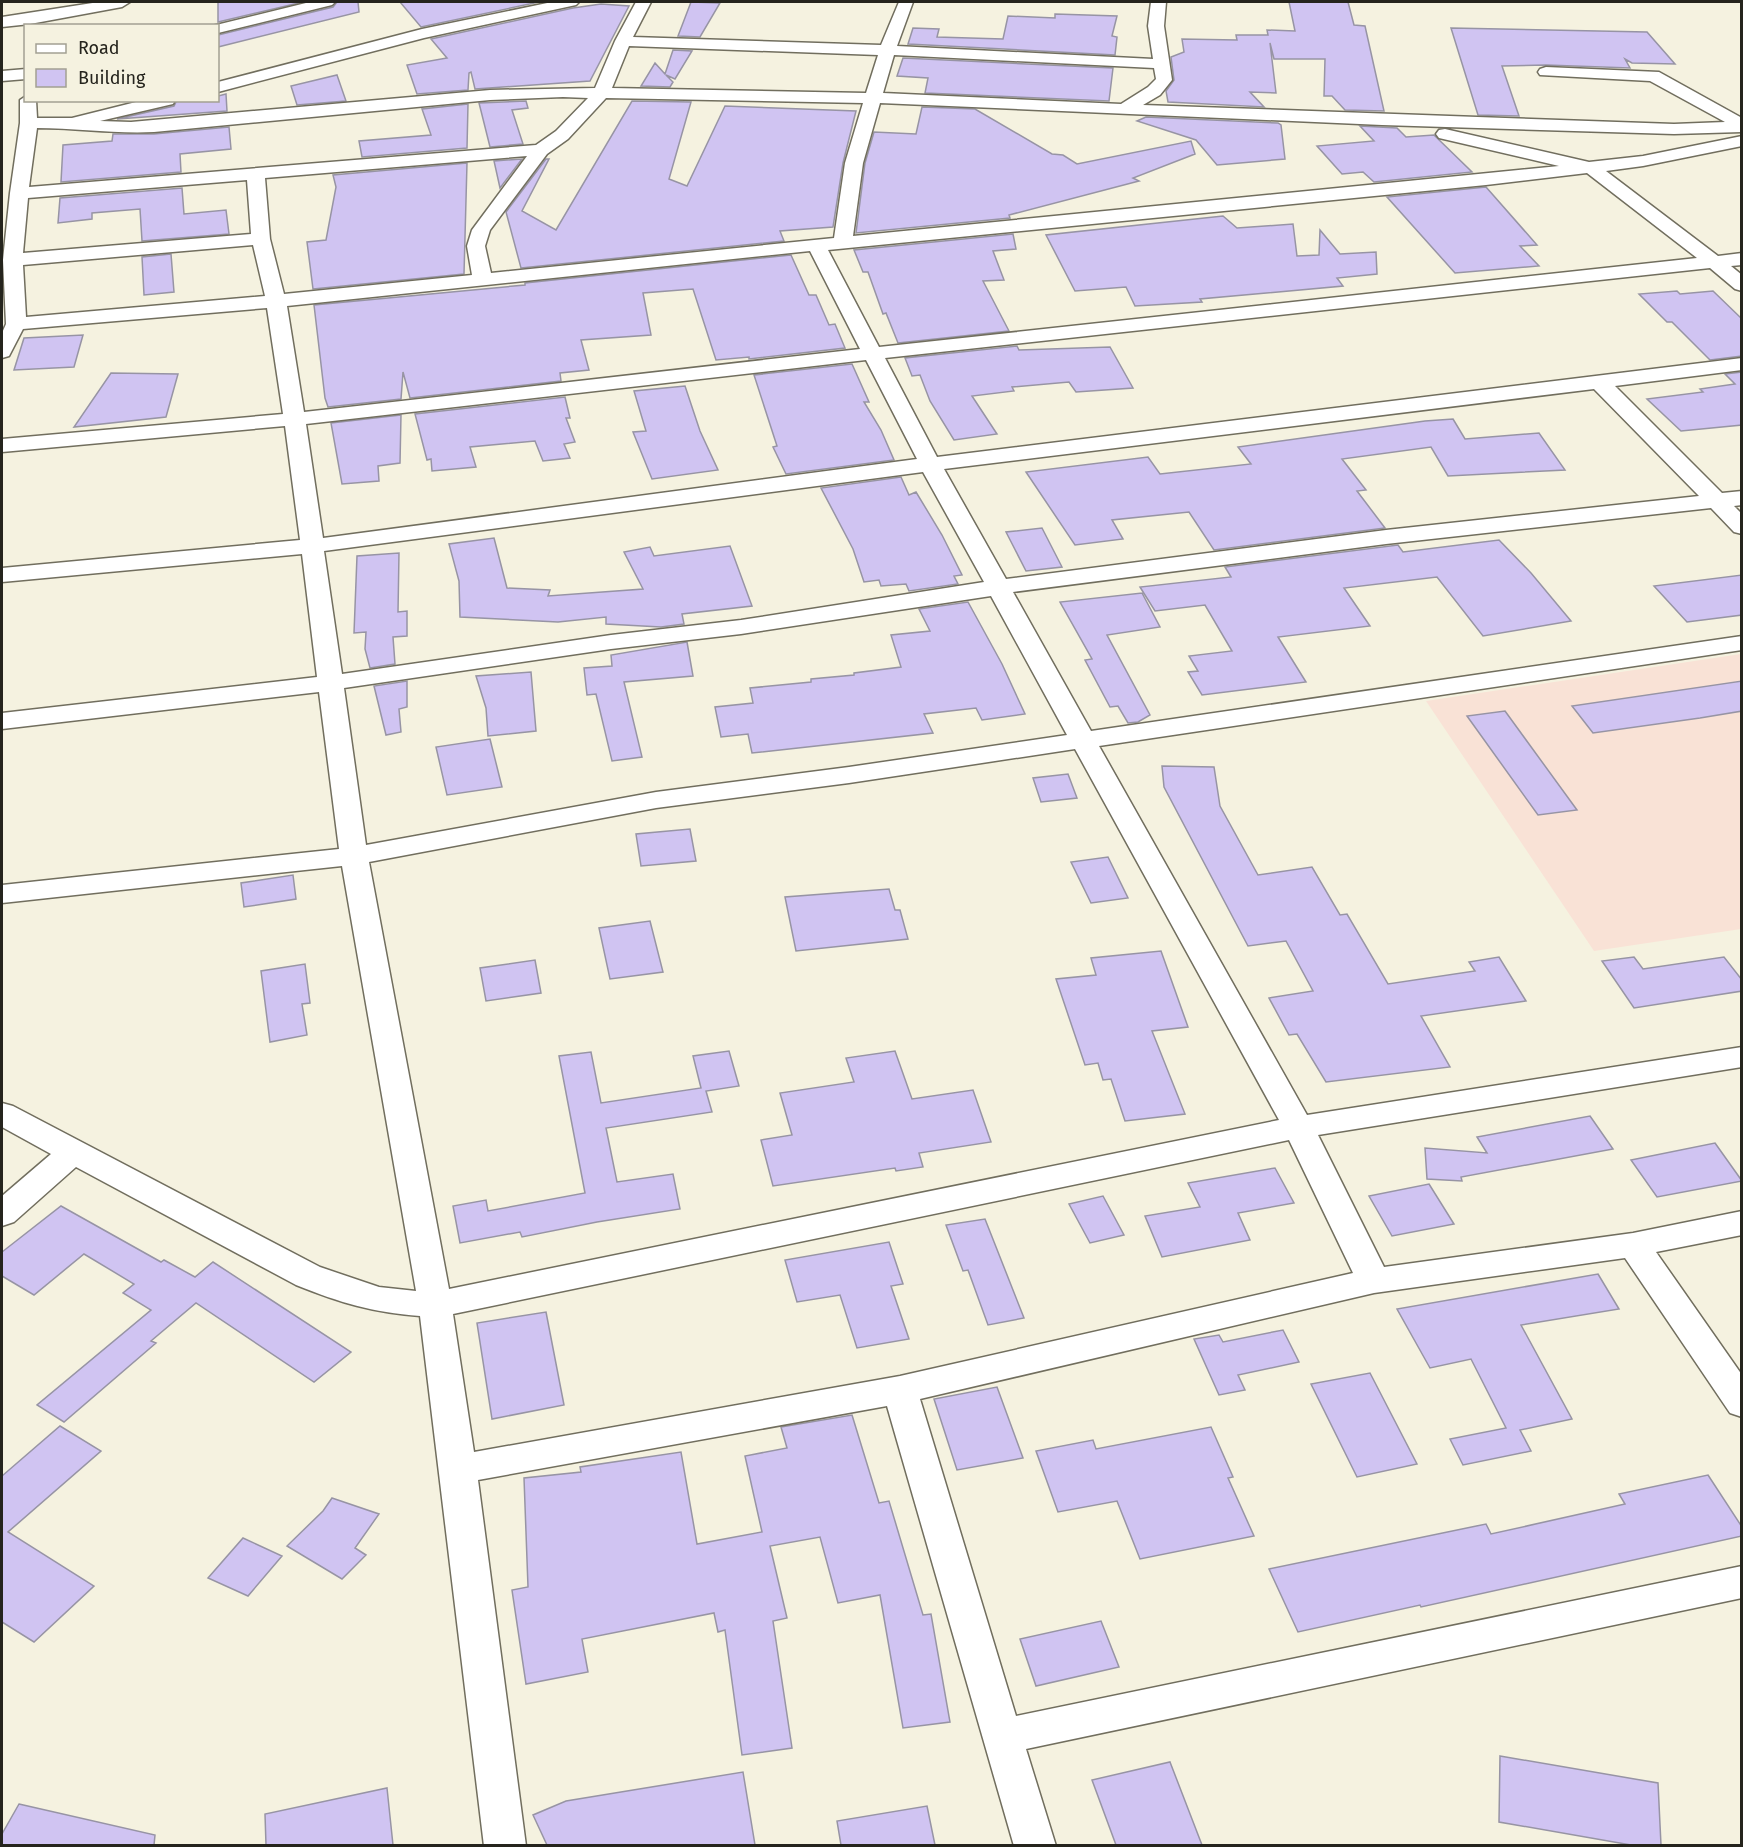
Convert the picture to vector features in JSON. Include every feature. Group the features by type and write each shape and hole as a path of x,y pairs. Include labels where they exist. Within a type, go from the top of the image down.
{"street":[{"path":"28,2 30,22"},
{"path":"2,22 30,22 122,2"},
{"path":"219,28 327,2"},
{"path":"219,87 422,34 571,2"},
{"path":"482,279 476,246 481,230 541,150 562,135 602,92 623,41 643,2"},
{"path":"843,243 854,163 887,51 906,2"},
{"path":"1126,108 1154,91 1164,80 1156,26 1159,2"},
{"path":"623,41 1010,55 1163,64"},
{"path":"1546,72 1653,76 1742,126"},
{"path":"2,76 24,74"},
{"path":"29,123 72,123 92,127 134,128 490,95 602,92 872,98 1382,120 1674,129 1742,126"},
{"path":"2,352 16,324 13,260 29,123 28,102"},
{"path":"72,123 159,102"},
{"path":"1382,120 1591,168 1676,231 1742,285"},
{"path":"16,324 276,301 816,245 1451,184 1591,168 1694,152 1742,141"},
{"path":"2,185 20,188 541,150"},
{"path":"255,172 261,239 276,301 295,419 354,856 435,1305 505,1845"},
{"path":"13,260 261,239"},
{"path":"816,245 930,464 1298,1127 1374,1281"},
{"path":"2,446 295,419 874,353 1742,259"},
{"path":"2,575 312,546 930,464 1742,364"},
{"path":"1598,381 1742,527"},
{"path":"2,721 330,683 611,642 741,627 1000,588 1386,537 1742,498"},
{"path":"2,894 354,856 657,800 849,775 1742,643"},
{"path":"2,1114 308,1276 346,1291 379,1300 435,1305 1298,1127 1742,1057"},
{"path":"2,1215 73,1152"},
{"path":"458,1469 900,1390 1374,1281 1633,1245 1742,1223"},
{"path":"1633,1245 1742,1403"},
{"path":"900,1390 1035,1845"},
{"path":"1004,1736 1742,1582"}],"shaded area":[{"path":"1741,654 1741,929 1594,951 1426,701"}],"building":[{"path":"218,2 303,2 218,22"},
{"path":"337,2 358,2 359,12 219,47 219,35 333,7"},
{"path":"400,2 539,2 421,27"},
{"path":"691,2 720,3 700,37 678,36"},
{"path":"1289,2 1348,2 1354,25 1365,26 1384,111 1345,110 1332,96 1324,96 1325,59 1274,59 1270,43 1276,93 1250,92 1264,107 1168,102 1166,91 1174,80 1171,57 1184,52 1182,39 1237,40 1236,35 1268,35 1267,30 1295,31"},
{"path":"601,4 629,6 590,81 475,89 471,72 469,73 468,90 417,94 407,65 447,58 431,39"},
{"path":"1055,14 1117,16 1112,36 1117,37 1115,55 908,44 913,28 939,29 937,37 1003,39 1008,16 1055,18"},
{"path":"1451,28 1647,32 1675,64 1632,63 1625,59 1630,68 1502,66 1519,116 1478,115"},
{"path":"673,50 692,51 675,79 666,75 673,82 670,87 641,86 655,63 665,74"},
{"path":"903,58 1113,68 1109,101 925,93 928,78 897,76"},
{"path":"337,75 346,101 297,105 291,86"},
{"path":"226,94 227,111 117,119 174,106 176,102 219,102 219,96"},
{"path":"526,101 528,108 512,110 523,144 490,147 479,103"},
{"path":"632,101 691,102 669,179 687,186 725,106 856,111 843,163 833,227 780,231 784,241 521,268 506,212 546,159 549,159 522,211 556,230"},
{"path":"468,104 467,148 362,157 359,141 431,135 422,109"},
{"path":"922,107 975,109 1052,154 1063,155 1077,164 1191,141 1195,154 1133,178 1139,181 1009,215 1010,218 856,233 865,163 874,132 916,134"},
{"path":"1146,117 1278,123 1281,125 1285,159 1217,165 1196,140 1137,121"},
{"path":"1360,126 1397,128 1406,137 1434,135 1472,172 1374,182 1363,172 1342,174 1317,146 1374,141"},
{"path":"229,127 231,149 180,154 181,172 61,182 63,145 112,141 113,134 154,134"},
{"path":"522,159 500,188 494,161"},
{"path":"467,163 464,274 313,289 307,242 326,240 336,187 333,175"},
{"path":"1486,187 1537,245 1520,246 1539,266 1455,273 1387,197"},
{"path":"182,188 184,214 226,210 229,234 142,241 140,209 92,213 92,219 58,223 60,198"},
{"path":"1223,216 1237,228 1293,224 1297,256 1319,255 1320,230 1340,254 1376,252 1377,274 1337,278 1343,286 1200,299 1202,302 1135,306 1126,287 1075,291 1046,235"},
{"path":"1013,234 1016,249 993,251 1004,280 983,281 1009,331 898,343 886,313 883,314 868,272 863,272 854,250"},
{"path":"171,254 174,292 144,295 142,257"},
{"path":"791,255 809,295 816,295 829,325 835,324 845,348 749,359 749,357 716,360 693,289 643,293 651,335 581,340 589,370 560,373 561,381 410,398 403,372 401,399 328,407 325,398 314,305 525,285 525,283"},
{"path":"1677,291 1680,294 1713,291 1742,319 1742,356 1710,360 1672,322 1667,322 1639,294"},
{"path":"83,335 74,367 14,370 24,338"},
{"path":"1017,346 1019,350 1110,347 1133,388 1076,392 1069,382 1012,387 1014,391 972,396 997,434 954,440 930,401 920,375 912,376 905,358"},
{"path":"852,364 869,402 864,402 881,430 894,460 786,474 773,447 777,446 754,375"},
{"path":"1742,372 1742,425 1681,431 1647,399 1703,392 1700,389 1735,384 1725,374"},
{"path":"111,373 178,374 166,417 74,427"},
{"path":"685,386 700,431 718,470 652,479 633,432 646,431 634,391"},
{"path":"565,397 570,418 566,418 575,442 564,444 570,458 543,461 535,441 470,447 476,467 432,471 431,459 427,460 415,414"},
{"path":"401,415 400,463 378,466 379,481 342,484 331,423"},
{"path":"1453,419 1465,439 1539,433 1565,470 1448,476 1431,447 1342,459 1366,490 1357,491 1385,528 1214,550 1189,512 1112,520 1123,539 1075,545 1026,472 1148,457 1160,474 1251,464 1238,447"},
{"path":"901,477 909,495 916,492 942,535 962,575 954,576 958,584 909,591 906,584 881,586 879,580 864,582 853,549 821,488"},
{"path":"1042,528 1062,567 1026,571 1006,532"},
{"path":"494,538 507,588 550,590 548,596 643,589 624,552 650,547 654,556 730,546 752,606 682,614 684,624 661,627 606,624 606,617 558,622 460,617 459,581 449,544"},
{"path":"1499,540 1531,573 1571,621 1483,636 1437,577 1344,588 1370,626 1278,637 1306,682 1202,695 1188,672 1198,671 1189,656 1232,651 1205,605 1155,611 1140,587 1231,577 1225,567 1398,545 1403,552"},
{"path":"399,553 398,612 407,611 407,636 393,637 395,664 370,668 365,649 366,632 354,633 357,556"},
{"path":"1742,575 1742,615 1687,622 1654,586"},
{"path":"1142,593 1160,627 1107,635 1150,715 1138,722 1128,723 1118,706 1110,707 1085,660 1092,659 1060,602"},
{"path":"968,602 1002,664 1025,714 982,720 976,708 924,714 933,733 752,753 748,734 721,737 715,707 753,703 750,688 811,682 811,679 901,667 891,635 930,631 919,609"},
{"path":"687,642 693,676 624,682 642,757 612,761 596,694 587,695 584,668 612,666 611,655"},
{"path":"531,672 536,731 488,736 486,708 476,676"},
{"path":"407,681 407,707 399,709 401,732 386,735 374,686"},
{"path":"1742,681 1742,711 1700,718 1593,733 1572,706"},
{"path":"1505,711 1577,810 1538,815 1467,716"},
{"path":"490,739 502,787 447,795 436,747"},
{"path":"1162,766 1214,767 1220,806 1258,875 1312,867 1340,915 1347,914 1388,984 1475,971 1469,962 1499,957 1526,1001 1421,1016 1450,1067 1326,1082 1297,1034 1289,1035 1269,998 1313,991 1286,941 1248,946 1164,787"},
{"path":"1068,774 1077,798 1041,802 1033,778"},
{"path":"690,829 696,861 641,866 636,834"},
{"path":"1108,857 1128,898 1091,903 1071,862"},
{"path":"293,875 296,899 244,907 241,883"},
{"path":"889,889 895,910 900,910 908,939 796,951 785,897"},
{"path":"650,921 663,972 610,979 599,928"},
{"path":"1161,951 1188,1027 1152,1031 1185,1114 1125,1121 1111,1079 1103,1080 1098,1063 1085,1065 1056,979 1096,975 1091,958"},
{"path":"1634,957 1643,969 1724,957 1742,980 1742,991 1634,1008 1602,961"},
{"path":"535,960 541,993 486,1001 480,968"},
{"path":"305,964 310,1003 302,1004 307,1035 270,1042 261,971"},
{"path":"729,1051 739,1086 706,1091 712,1112 606,1128 617,1182 673,1174 680,1209 522,1237 520,1232 460,1243 453,1206 486,1200 488,1211 585,1193 559,1056 591,1052 601,1103 701,1088 693,1056"},
{"path":"895,1051 912,1099 973,1090 991,1142 919,1153 923,1167 896,1171 895,1168 773,1186 761,1140 792,1135 780,1093 854,1082 846,1058"},
{"path":"1590,1116 1613,1149 1461,1177 1462,1181 1427,1179 1425,1148 1487,1153 1477,1137"},
{"path":"1715,1143 1742,1181 1657,1197 1631,1160"},
{"path":"1275,1168 1294,1203 1238,1213 1250,1240 1162,1257 1145,1216 1200,1207 1188,1183"},
{"path":"1429,1184 1454,1224 1392,1236 1369,1196"},
{"path":"1103,1196 1124,1235 1090,1243 1069,1204"},
{"path":"61,1206 161,1262 164,1260 195,1277 213,1262 351,1352 314,1382 196,1303 151,1341 156,1343 64,1422 37,1405 151,1310 123,1293 134,1284 84,1254 34,1295 2,1276 2,1252"},
{"path":"985,1219 1024,1318 988,1325 968,1270 963,1271 946,1225"},
{"path":"889,1242 903,1284 891,1286 909,1339 857,1348 840,1295 797,1302 785,1260"},
{"path":"1598,1274 1619,1309 1521,1325 1572,1419 1520,1430 1531,1451 1463,1465 1450,1439 1506,1428 1471,1359 1430,1368 1397,1309"},
{"path":"546,1312 564,1405 492,1419 477,1323"},
{"path":"1283,1330 1299,1362 1238,1375 1245,1390 1219,1395 1194,1339 1219,1335 1223,1342"},
{"path":"1370,1373 1417,1464 1357,1477 1311,1384"},
{"path":"997,1387 1023,1458 957,1470 934,1399"},
{"path":"852,1415 879,1503 889,1501 923,1615 931,1614 950,1722 903,1728 880,1595 838,1603 820,1537 770,1546 787,1618 773,1621 792,1748 742,1755 725,1630 718,1632 714,1613 582,1639 588,1672 526,1684 512,1590 528,1587 524,1478 581,1472 580,1467 681,1452 697,1544 762,1532 745,1456 787,1448 781,1427"},
{"path":"60,1426 101,1451 8,1532 94,1586 34,1642 2,1622 2,1476"},
{"path":"1211,1427 1233,1477 1228,1478 1254,1536 1140,1559 1117,1501 1058,1512 1036,1451 1093,1440 1096,1449"},
{"path":"1708,1475 1742,1527 1742,1536 1298,1632 1269,1569 1486,1524 1491,1534 1625,1504 1619,1494"},
{"path":"332,1498 379,1514 355,1548 366,1555 342,1579 287,1546 323,1511"},
{"path":"243,1538 282,1556 248,1596 208,1578"},
{"path":"1101,1621 1119,1667 1036,1686 1020,1639"},
{"path":"1500,1756 1658,1783 1661,1845 1631,1845 1499,1822"},
{"path":"1170,1762 1202,1845 1116,1845 1092,1780"},
{"path":"743,1772 755,1845 547,1845 533,1815 566,1801"},
{"path":"387,1788 393,1845 266,1845 265,1814"},
{"path":"19,1804 155,1835 154,1845 2,1845 2,1834"},
{"path":"927,1806 935,1845 841,1845 837,1821"}]}
